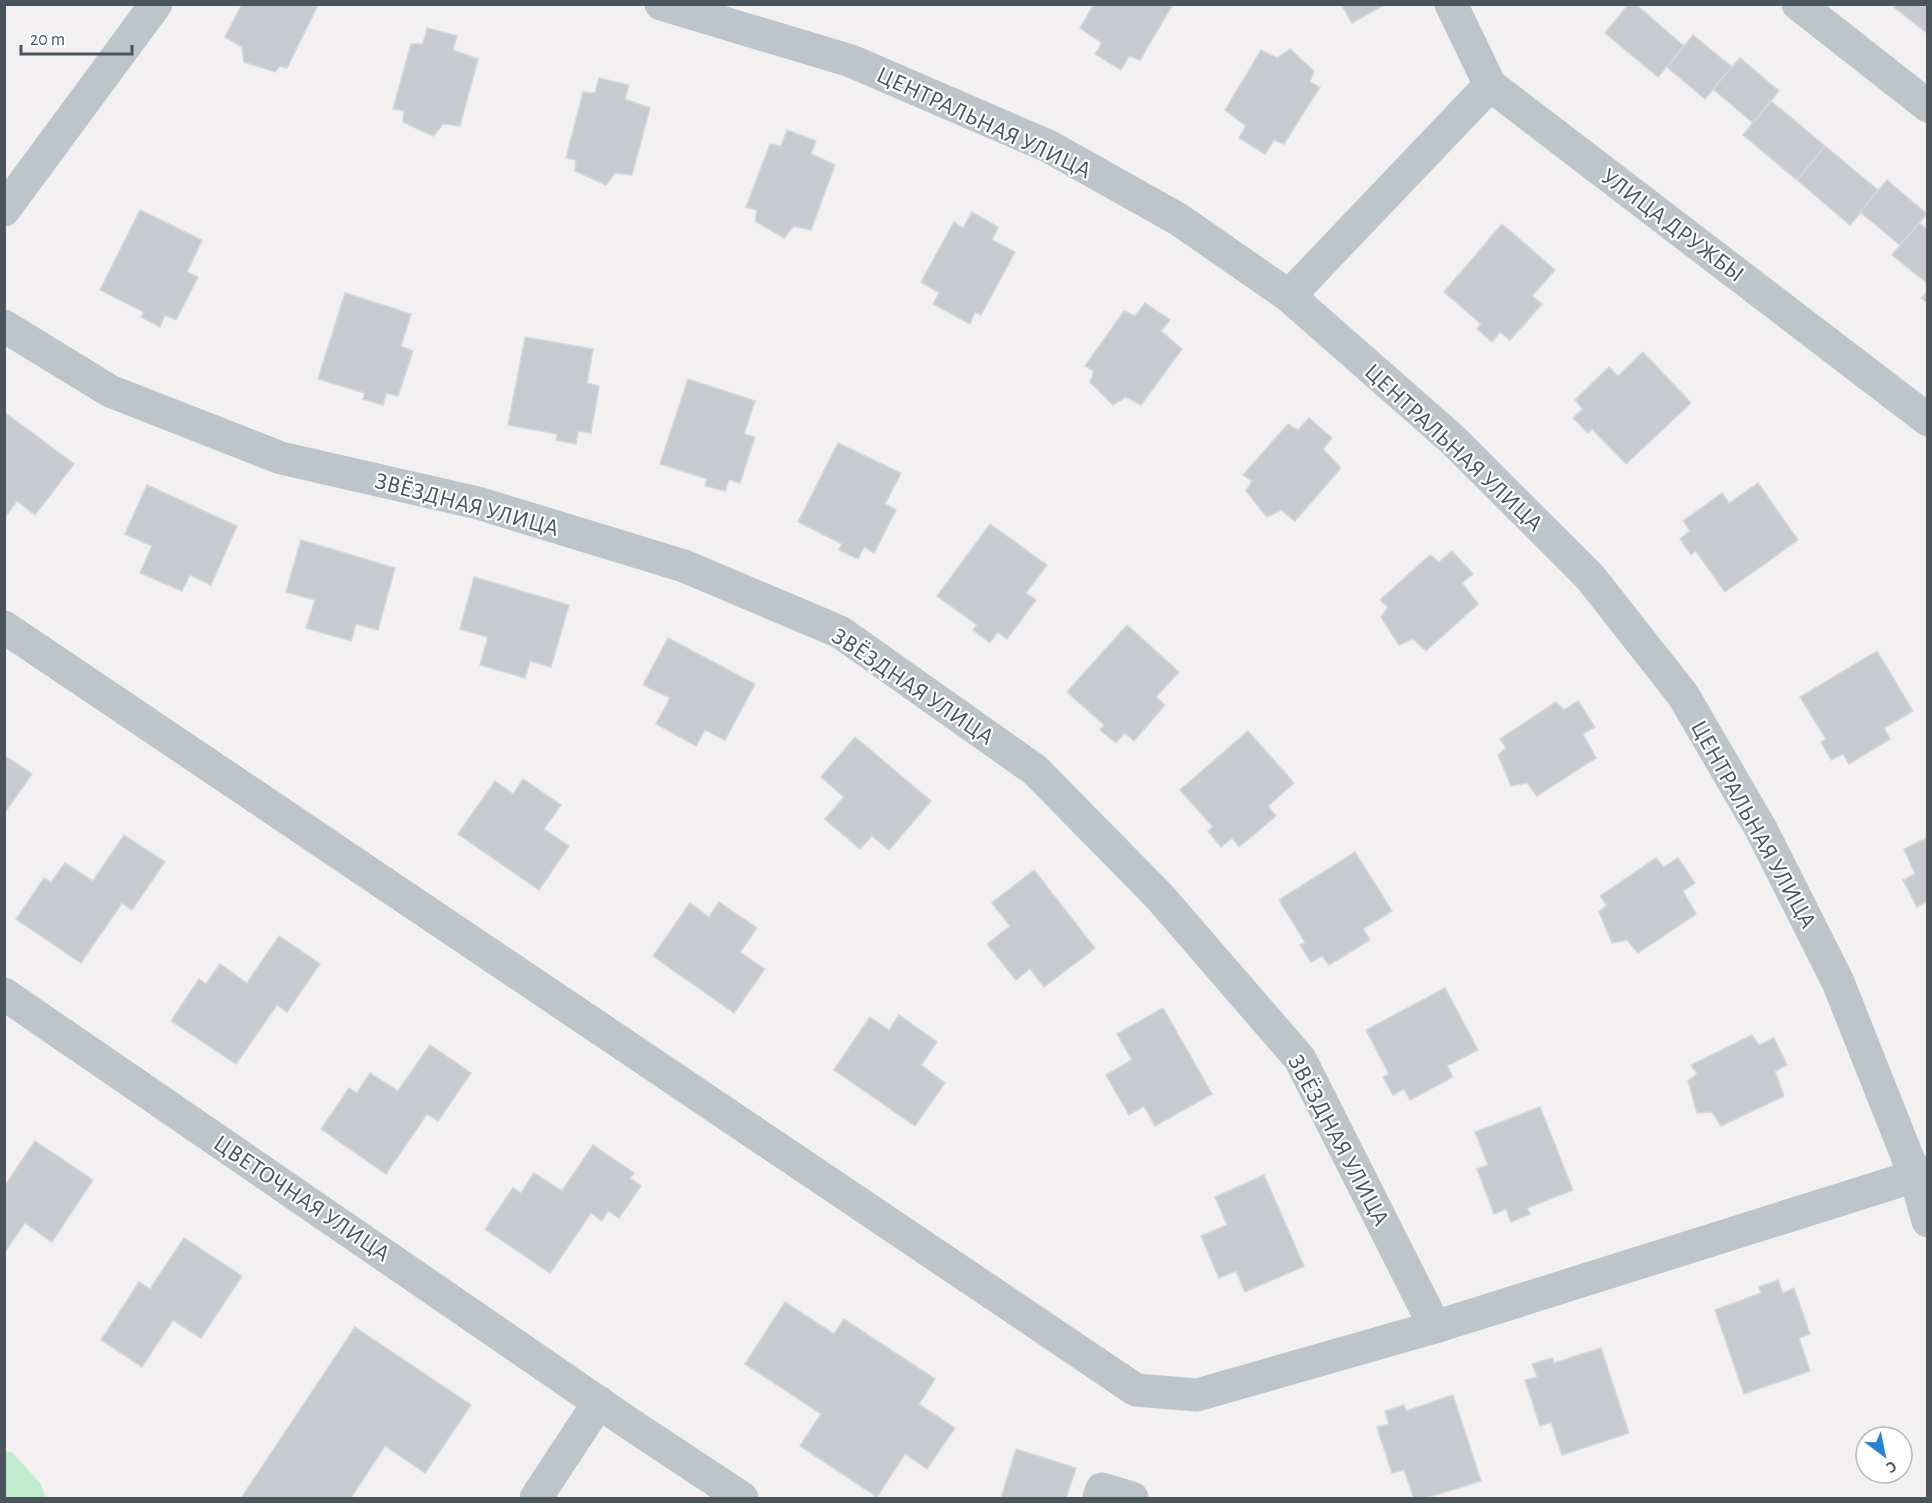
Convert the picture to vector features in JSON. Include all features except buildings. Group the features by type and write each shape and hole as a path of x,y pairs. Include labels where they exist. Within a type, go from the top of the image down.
{"street":[{"path":"4,210 156,4"},
{"name":"ЦЕНТРАЛЬНАЯ УЛИЦА","path":"661,4 851,61 1048,147 1178,219 1289,296 1453,440 1590,577 1683,695 1761,829 1838,982 1921,1174 1928,1221"},
{"name":"УЛИЦА ДРУЖБЫ","path":"1451,4 1490,85 1928,420"},
{"path":"1798,4 1928,106"},
{"path":"1289,296 1490,85"},
{"name":"ЗВЁЗДНАЯ УЛИЦА","path":"4,326 110,391 281,458 478,503 684,566 840,632 1035,770 1159,896 1300,1059 1435,1327"},
{"path":"4,627 1136,1390 1197,1395 1435,1327 1921,1174"},
{"name":"ЦВЕТОЧНАЯ УЛИЦА","path":"4,994 742,1498"},
{"path":"536,1498 599,1402"},
{"path":"1100,1498 1102,1489 1132,1498"}],"green space":[{"path":"5,1451 12,1452 40,1483 46,1498 5,1498"}]}
